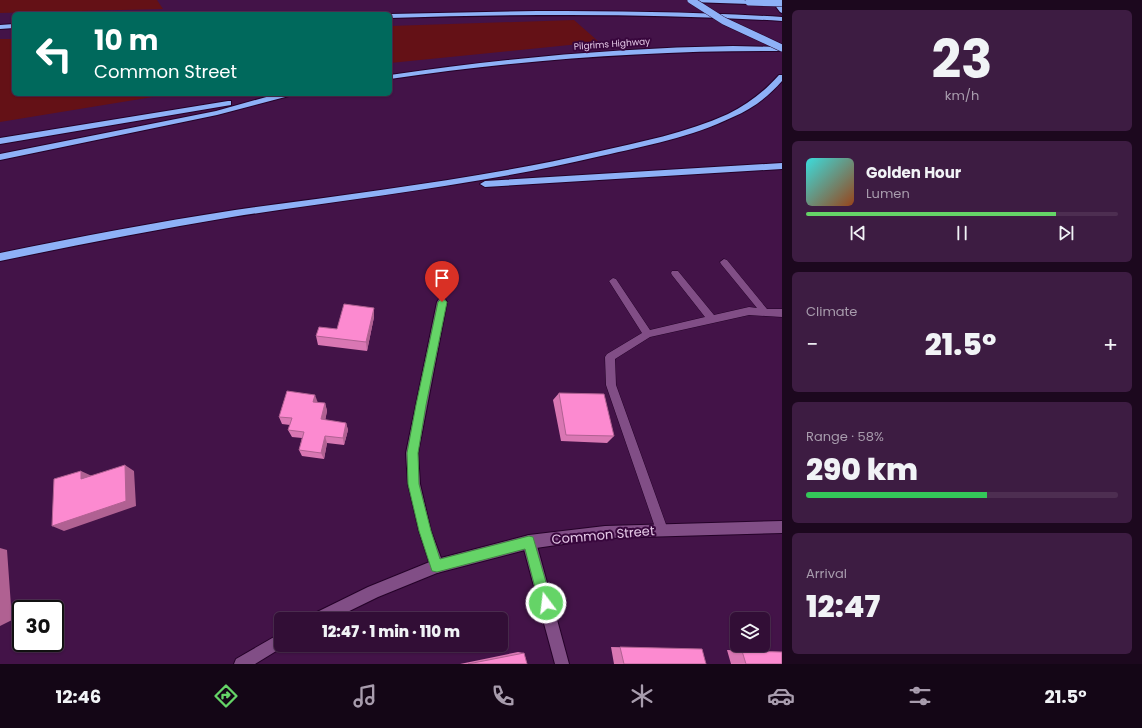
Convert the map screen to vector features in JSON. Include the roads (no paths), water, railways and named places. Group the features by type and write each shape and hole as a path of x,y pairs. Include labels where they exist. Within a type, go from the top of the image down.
{"highway":[{"path":"691,0 782,3"},
{"path":"691,0 724,21 782,48"},
{"path":"774,0 782,10"},
{"path":"392,16 612,13 782,19"},
{"path":"0,26 12,26"},
{"name":"Pilgrims Highway","path":"392,77 444,69 583,54 675,49 782,48"},
{"path":"0,257 230,215 365,196 537,168 679,133 712,122 740,110 768,92 782,77"},
{"path":"0,142 267,96"},
{"path":"0,157 217,113 279,96"},
{"path":"365,196 506,182 782,166"}],"street":[{"path":"437,566 425,531 414,484 412,453 442,302"},
{"name":"Common Street","path":"332,612 373,592 437,566 529,542 591,533 782,528"},
{"path":"529,542 562,664"},
{"path":"241,664 274,644"}],"lane":[{"path":"724,262 766,312"},
{"path":"675,272 712,320"},
{"path":"613,281 648,334"},
{"path":"662,530 611,385 610,357 648,334 749,311 782,313"}]}
